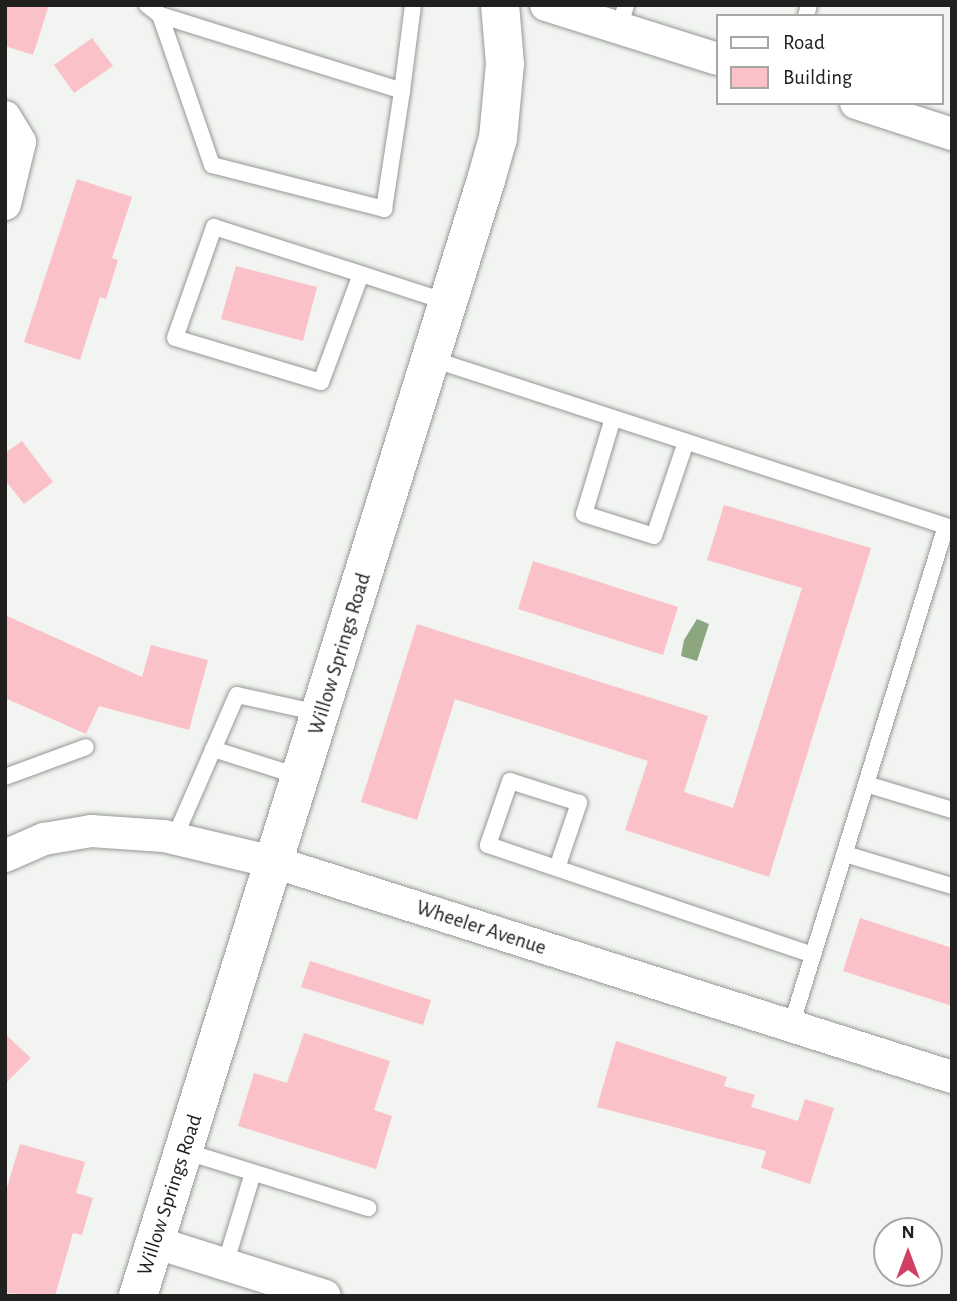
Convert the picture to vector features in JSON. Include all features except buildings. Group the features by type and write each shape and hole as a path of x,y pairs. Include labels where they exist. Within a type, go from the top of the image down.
{"street":[{"name":"Willow Springs Road","path":"138,1296 276,863 498,138 505,64 500,5"},
{"path":"546,5 622,17 716,60"},
{"path":"862,105 952,134"},
{"path":"5,117 20,142 5,204"},
{"name":"Wheeler Avenue","path":"5,856 44,839 91,831 174,839 276,863 952,1077"},
{"path":"154,1242 325,1296"}],"lane":[{"path":"153,10 212,165 384,209 413,5"},
{"path":"153,10 402,91"},
{"path":"361,274 321,382 175,338 214,227 361,274 447,302"},
{"path":"429,358 949,527 791,1026"},
{"path":"613,418 584,514 654,536 686,442"},
{"path":"174,839 237,695 322,713"},
{"path":"5,777 86,747"},
{"path":"213,749 302,778"},
{"path":"557,868 579,803 510,781 488,845 813,955"},
{"path":"866,784 952,810"},
{"path":"845,853 952,886"},
{"path":"184,1151 368,1208"},
{"path":"225,1265 253,1172"}],"shaded area":[{"path":"697,619 709,624 697,661 681,656 684,640"}]}
